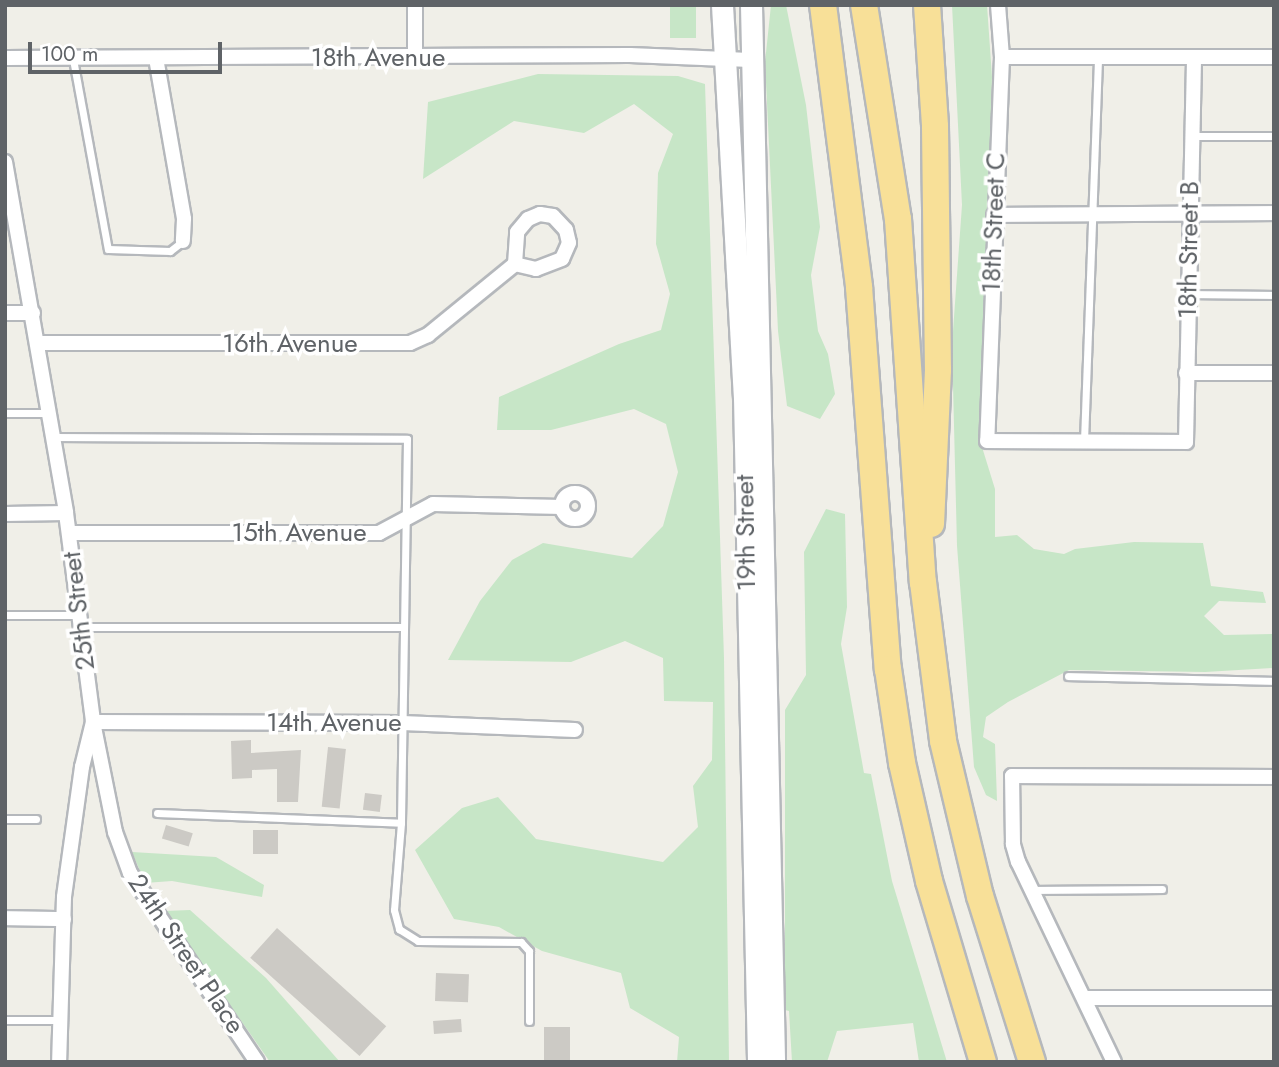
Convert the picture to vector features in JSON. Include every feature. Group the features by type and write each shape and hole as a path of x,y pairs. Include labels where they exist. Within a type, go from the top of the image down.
{"highway":[{"path":"823,5 859,286 888,669 900,750 929,881 984,1062"},
{"path":"864,5 898,219 923,582 956,804 1032,1062"},
{"path":"923,582 936,486 938,370 935,127 927,5"}],"main road":[{"name":"19th Street","path":"722,5 744,397 758,1062"},
{"name":"19th Street","path":"751,5 750,60 774,1062"}],"street":[{"path":"415,5 415,58"},
{"name":"18th Street C","path":"998,5 1002,57 987,441 1084,442"},
{"path":"1002,57 1274,57"},
{"name":"18th Street B","path":"1084,442 1185,442 1194,57"},
{"name":"18th Avenue","path":"5,58 750,60"},
{"path":"156,58 184,219 183,241"},
{"name":"25th Street","path":"5,162 66,513 93,722 73,824 64,919 60,1062"},
{"path":"994,215 1274,213"},
{"name":"16th Avenue","path":"38,343 410,343 428,335 515,264"},
{"path":"5,313 33,313"},
{"path":"1186,373 1274,373"},
{"name":"15th Avenue","path":"69,533 379,533 433,504 562,507"},
{"path":"5,514 66,513"},
{"name":"14th Avenue","path":"93,722 402,723 575,730"},
{"name":"24th Street Place","path":"93,722 115,832 130,873 257,1062"},
{"path":"1114,1062 1087,998 1029,891 1013,844 1012,776 1274,777"},
{"path":"5,918 64,919"},
{"path":"1087,998 1274,998"}],"lane":[{"path":"1084,442 1098,57"},
{"path":"73,59 108,249 170,251 183,241"},
{"path":"1193,136 1274,136"},
{"path":"1188,294 1274,295"},
{"path":"5,413 48,413"},
{"path":"53,437 407,439 401,823 394,910 399,929 418,940 521,942 529,951 529,1021"},
{"path":"5,615 79,621 403,627"},
{"path":"1068,676 1274,681"},
{"path":"157,813 401,823"},
{"path":"5,819 36,819"},
{"path":"1029,891 1163,888"},
{"path":"5,1020 60,1020"}],"green space":[{"path":"670,5 696,5 696,38 670,38"},
{"path":"771,5 786,5 806,105 820,227 811,275 818,331 828,354 835,394 820,419 787,406 778,331 765,62"},
{"path":"952,5 987,5 992,77 982,447 995,489 995,537 1017,535 1034,549 1064,554 1075,549 1134,542 1203,543 1211,586 1263,592 1266,603 1219,601 1204,616 1224,635 1274,634 1274,668 1205,672 1069,670 1008,702 986,717 983,737 995,744 997,801 986,795 974,767 957,546 952,345 962,205"},
{"path":"538,74 678,76 705,84 724,658 729,1062 677,1062 679,1037 630,1008 621,973 542,951 499,927 454,919 415,850 462,808 498,797 536,839 663,862 698,827 693,786 712,760 713,702 664,701 663,658 625,641 571,662 448,660 480,601 512,560 543,543 632,558 663,526 678,472 666,424 634,409 551,430 497,430 499,397 619,344 661,330 670,294 656,244 658,173 673,134 634,104 584,133 514,121 423,179 428,102"},
{"path":"826,509 845,514 847,607 841,644 864,773 871,774 892,881 947,1062 919,1062 913,1023 837,1031 827,1062 792,1062 789,1011 785,1010 785,710 806,675 804,552"},
{"path":"132,852 216,857 264,885 262,897 172,881 145,883"},
{"path":"190,910 266,978 340,1062 270,1062 164,911"}],"building":[{"path":"251,740 251,753 301,750 298,802 277,802 277,769 252,770 252,778 232,779 231,741"},
{"path":"328,747 346,749 340,809 322,807"},
{"path":"365,793 382,795 380,812 363,810"},
{"path":"166,825 193,833 189,847 162,838"},
{"path":"253,830 278,830 278,854 253,854"},
{"path":"277,928 386,1026 359,1056 250,958"},
{"path":"436,973 469,974 468,1002 435,1001"},
{"path":"461,1019 462,1032 434,1034 433,1021"},
{"path":"544,1027 570,1027 570,1062 544,1062"}]}
